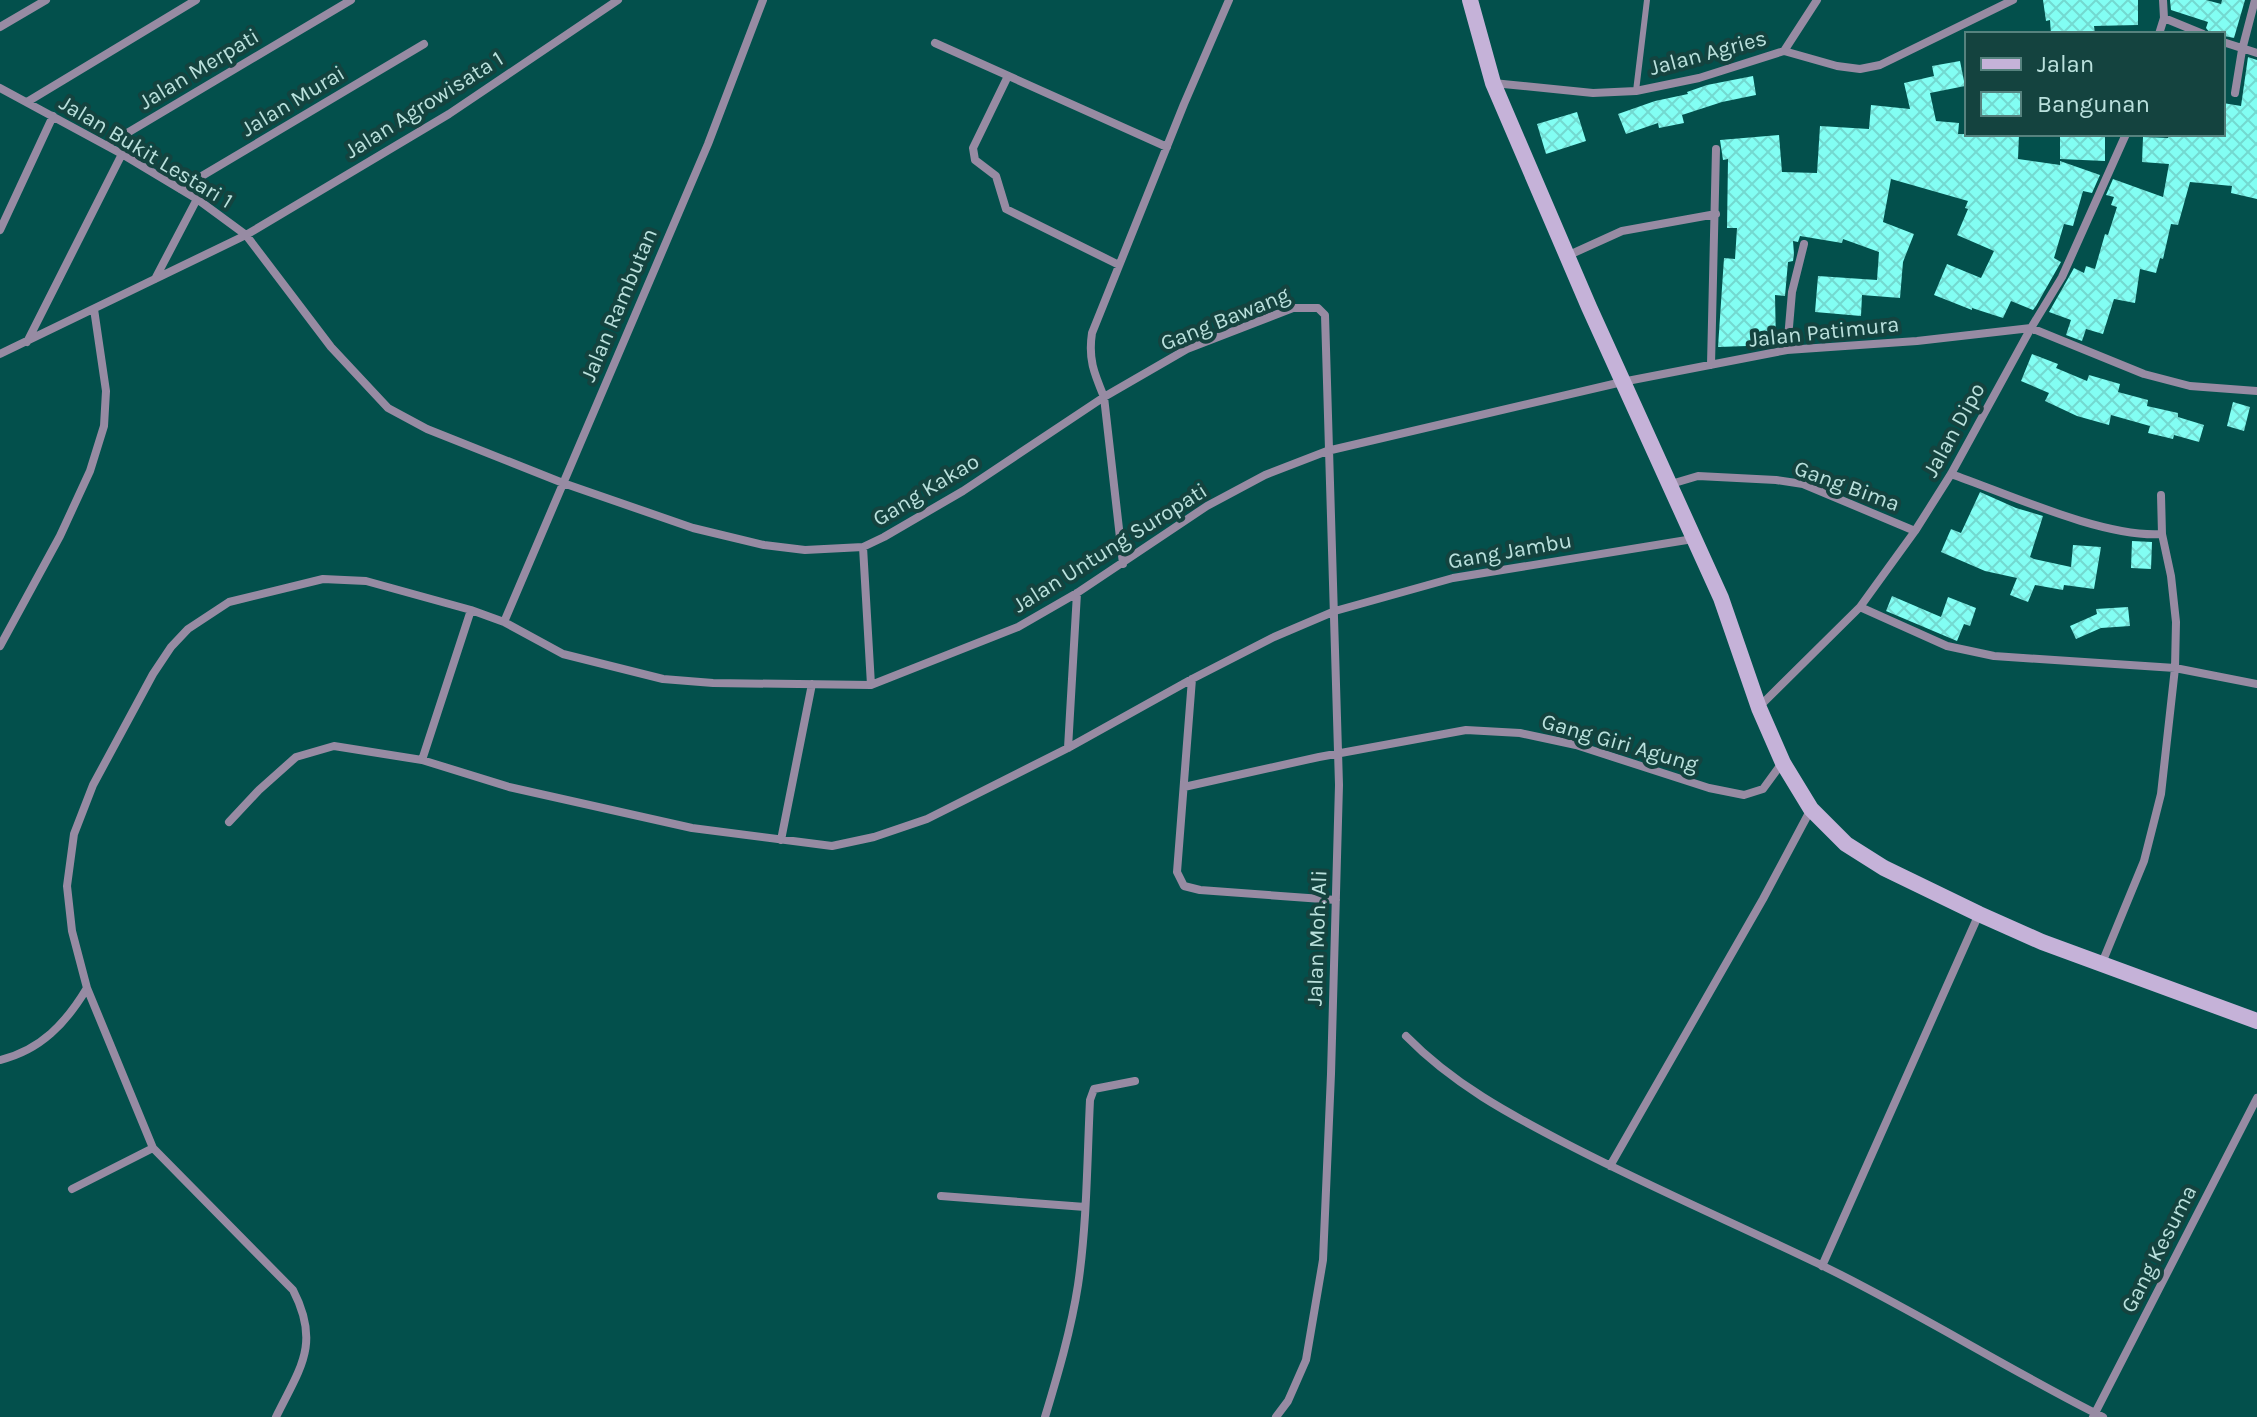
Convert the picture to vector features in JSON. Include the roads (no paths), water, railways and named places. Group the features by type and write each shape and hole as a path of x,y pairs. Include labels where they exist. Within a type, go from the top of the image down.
{"street":[{"path":"0,27 46,0"},
{"path":"27,102 196,0"},
{"name":"Jalan Merpati","path":"107,145 351,0"},
{"name":"Jalan Agrowisata 1","path":"0,354 246,235 449,114 618,0"},
{"name":"Jalan Rambutan","path":"504,622 708,144 763,0"},
{"path":"1123,564 1104,397 1089,352 1092,333 1229,0"},
{"path":"1470,0 1493,83 1622,382 1721,598 1759,708 1783,763 1811,809 1846,844 1884,868 1979,914 2042,942 2257,1021"},
{"path":"1784,51 1817,0"},
{"name":"Jalan Agries","path":"1493,83 1593,93 1636,91 1699,78 1784,51 1860,69 1880,65 2013,0"},
{"path":"2160,32 2164,18 2163,0"},
{"path":"2235,93 2255,0"},
{"path":"2164,18 2198,32"},
{"path":"935,43 1167,147"},
{"path":"2225,43 2257,53"},
{"name":"Jalan Murai","path":"180,189 424,44"},
{"path":"1008,76 973,148 975,160 996,176 1006,209 1119,265"},
{"name":"Jalan Bukit Lestari 1","path":"0,88 107,145 197,199 246,235 331,347 388,408 439,435 563,483"},
{"path":"0,230 53,116"},
{"name":"Jalan Dipo","path":"1759,708 1860,607 1915,531 1951,474 2062,277 2125,136"},
{"path":"1711,365 1716,149"},
{"path":"27,343 122,154"},
{"path":"155,279 197,199"},
{"path":"1567,256 1622,231 1716,214"},
{"path":"1787,350 1792,292 1804,244"},
{"name":"Gang Bawang","path":"1104,397 1187,349 1293,308 1318,308 1325,315 1326,330 1327,451"},
{"path":"0,646 60,536 90,471 104,426 106,391 94,309"},
{"path":"2031,328 2144,374 2190,386 2257,391"},
{"name":"Jalan Patimura","path":"1622,382 1787,350 1917,341 2031,328"},
{"name":"Jalan Untung Suropati","path":"153,1148 87,988 72,931 67,886 74,834 93,785 135,705 171,647 188,629 229,602 323,579 366,581 504,622 563,654 663,679 713,683 871,685 1018,627 1123,564 1207,506 1265,475 1327,451 1622,382"},
{"name":"Gang Kakao","path":"563,483 693,528 764,545 805,550 863,547 963,491 1104,397"},
{"name":"Jalan Moh. Ali","path":"1276,1417 1288,1401 1306,1360 1323,1260 1338,755 1327,451"},
{"path":"1951,474 2081,521 2149,535 2162,534"},
{"name":"Gang Bima","path":"1671,484 1698,476 1803,484 1915,531"},
{"path":"2102,963 2144,861 2161,794 2175,668 2176,622 2162,534 2161,495"},
{"name":"Gang Jambu","path":"229,822 296,757 334,746 422,760 509,787 661,821 832,846 874,837 927,819 1068,748 1274,637 1335,611 1453,578 1693,539"},
{"path":"863,547 871,685"},
{"path":"1068,748 1077,593"},
{"path":"1860,607 1947,646 1994,656 2175,668 2257,684"},
{"path":"422,760 471,610"},
{"path":"1192,679 1177,872 1184,886 1200,890 1336,900"},
{"path":"781,840 812,684"},
{"name":"Gang Giri Agung","path":"1184,787 1466,730 1520,733 1576,745 1709,788 1744,795 1763,789 1783,763"},
{"path":"1610,1166 1811,809"},
{"path":"1822,1266 1979,914"},
{"path":"0,1060 45,1041 71,1016 87,988"},
{"path":"1406,1036 1441,1069 1474,1093 1610,1166 1822,1266 2097,1416"},
{"path":"1045,1417 1064,1351 1077,1288 1090,1100 1094,1089 1135,1081"},
{"name":"Gang Kesuma","path":"2097,1416 2257,1098"},
{"path":"72,1189 153,1148 293,1290 302,1307 309,1336 303,1363 276,1417"},
{"path":"941,1196 1085,1207"}],"lane":[{"path":"1636,91 1647,0"}]}
